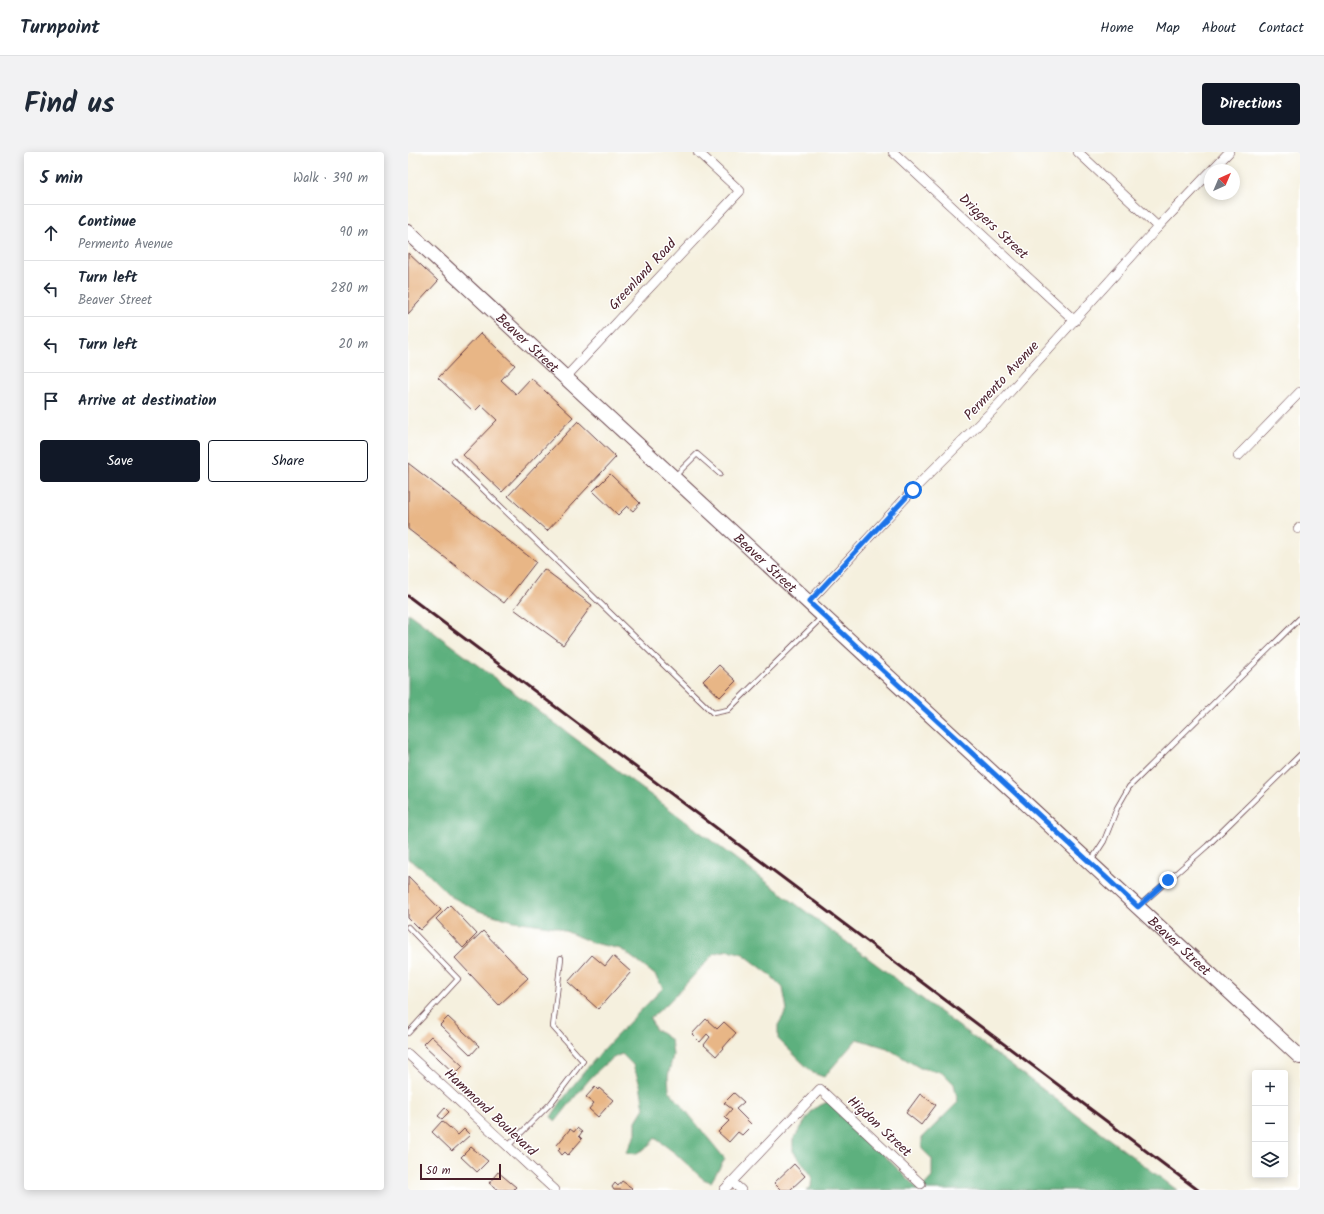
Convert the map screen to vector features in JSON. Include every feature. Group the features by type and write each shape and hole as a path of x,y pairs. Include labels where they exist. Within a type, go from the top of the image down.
{"main road":[{"name":"Beaver Street","path":"408,232 1300,1057"}],"street":[{"name":"Greenland Road","path":"566,377 740,191 698,152"},
{"name":"Driggers Street","path":"893,152 1075,321"},
{"path":"1078,152 1158,227"},
{"path":"1218,164 1230,152"},
{"name":"Permento Avenue","path":"809,602 908,496 998,405 1158,227 1204,178"},
{"path":"1238,456 1300,392"},
{"name":"Hammond Boulevard","path":"408,1054 555,1190"},
{"name":"Higdon Street","path":"732,1182 820,1089 921,1184"},
{"path":"724,1190 732,1182 741,1190"}],"lane":[{"path":"674,478 697,454 720,474"},
{"path":"454,461 713,713 728,710 823,616"},
{"path":"1090,863 1104,841 1117,808 1129,787 1300,618"},
{"path":"1138,907 1213,841 1300,755"},
{"path":"408,927 458,979 408,1032"},
{"path":"508,1146 551,1103 583,1061 553,1027 561,958"}],"green space":[{"path":"408,613 1177,1190 920,1190 932,1177 932,1159 922,1149 922,1138 958,1102 954,1084 942,1072 920,1068 887,1048 857,1039 824,1077 813,1073 778,1039 778,1025 787,1010 783,988 768,973 743,954 729,950 715,953 666,1005 650,1018 655,1029 671,1040 673,1055 668,1076 669,1090 725,1159 711,1182 703,1179 675,1153 655,1138 649,1146 635,1154 626,1152 636,1134 636,1121 644,1108 640,1084 633,1065 622,1054 613,1058 604,1065 586,1083 556,1121 551,1117 576,1082 618,1034 663,988 655,975 621,949 593,943 556,927 514,921 479,911 450,896 422,868 408,859"},
{"path":"829,1101 919,1190 806,1190 811,1187 812,1176 793,1151 793,1140 813,1109"}],"building":[{"path":"408,253 438,281 408,314"},
{"path":"481,333 515,365 501,380 516,394 531,378 573,417 502,492 463,455 497,420 481,405 474,412 438,378"},
{"path":"578,421 616,457 547,531 508,496"},
{"path":"408,463 536,562 504,603 408,529"},
{"path":"610,474 640,503 633,511 627,506 618,515 593,491"},
{"path":"544,569 592,605 563,645 514,609"},
{"path":"719,665 736,681 720,697 703,681"},
{"path":"408,876 441,910 420,930 408,918"},
{"path":"450,905 477,934 463,948 436,919"},
{"path":"483,931 528,978 499,1005 455,958"},
{"path":"592,955 605,966 613,956 631,972 598,1009 568,982"},
{"path":"448,1017 479,1046 471,1055 440,1025"},
{"path":"706,1019 717,1029 724,1022 736,1033 716,1056 704,1045 710,1037 707,1034 700,1042 692,1034"},
{"path":"431,1036 463,1066 455,1074 423,1044"},
{"path":"595,1087 598,1090 599,1088 613,1100 598,1117 589,1109 594,1103 586,1097"},
{"path":"734,1093 744,1102 736,1109 752,1125 742,1135 738,1132 729,1142 718,1132 729,1121 725,1117 732,1109 724,1103"},
{"path":"920,1094 936,1105 921,1125 906,1113"},
{"path":"445,1108 449,1112 442,1119 438,1116"},
{"path":"442,1121 458,1135 464,1129 470,1135 452,1151 432,1132"},
{"path":"577,1128 582,1132 579,1136 582,1139 568,1155 565,1152 562,1155 558,1150 560,1148 557,1145 570,1129 574,1132"},
{"path":"471,1147 488,1161 477,1172 461,1157"},
{"path":"794,1164 805,1176 790,1190 781,1190 774,1183"},
{"path":"498,1172 516,1187 513,1190 498,1190 489,1183"},
{"path":"622,1181 632,1188 630,1190 614,1190 612,1187 615,1183 618,1186"}],"railway":[{"path":"408,596 1198,1190"}],"route":[{"path":"913,490 809,602 1138,907 1168,880"}]}
